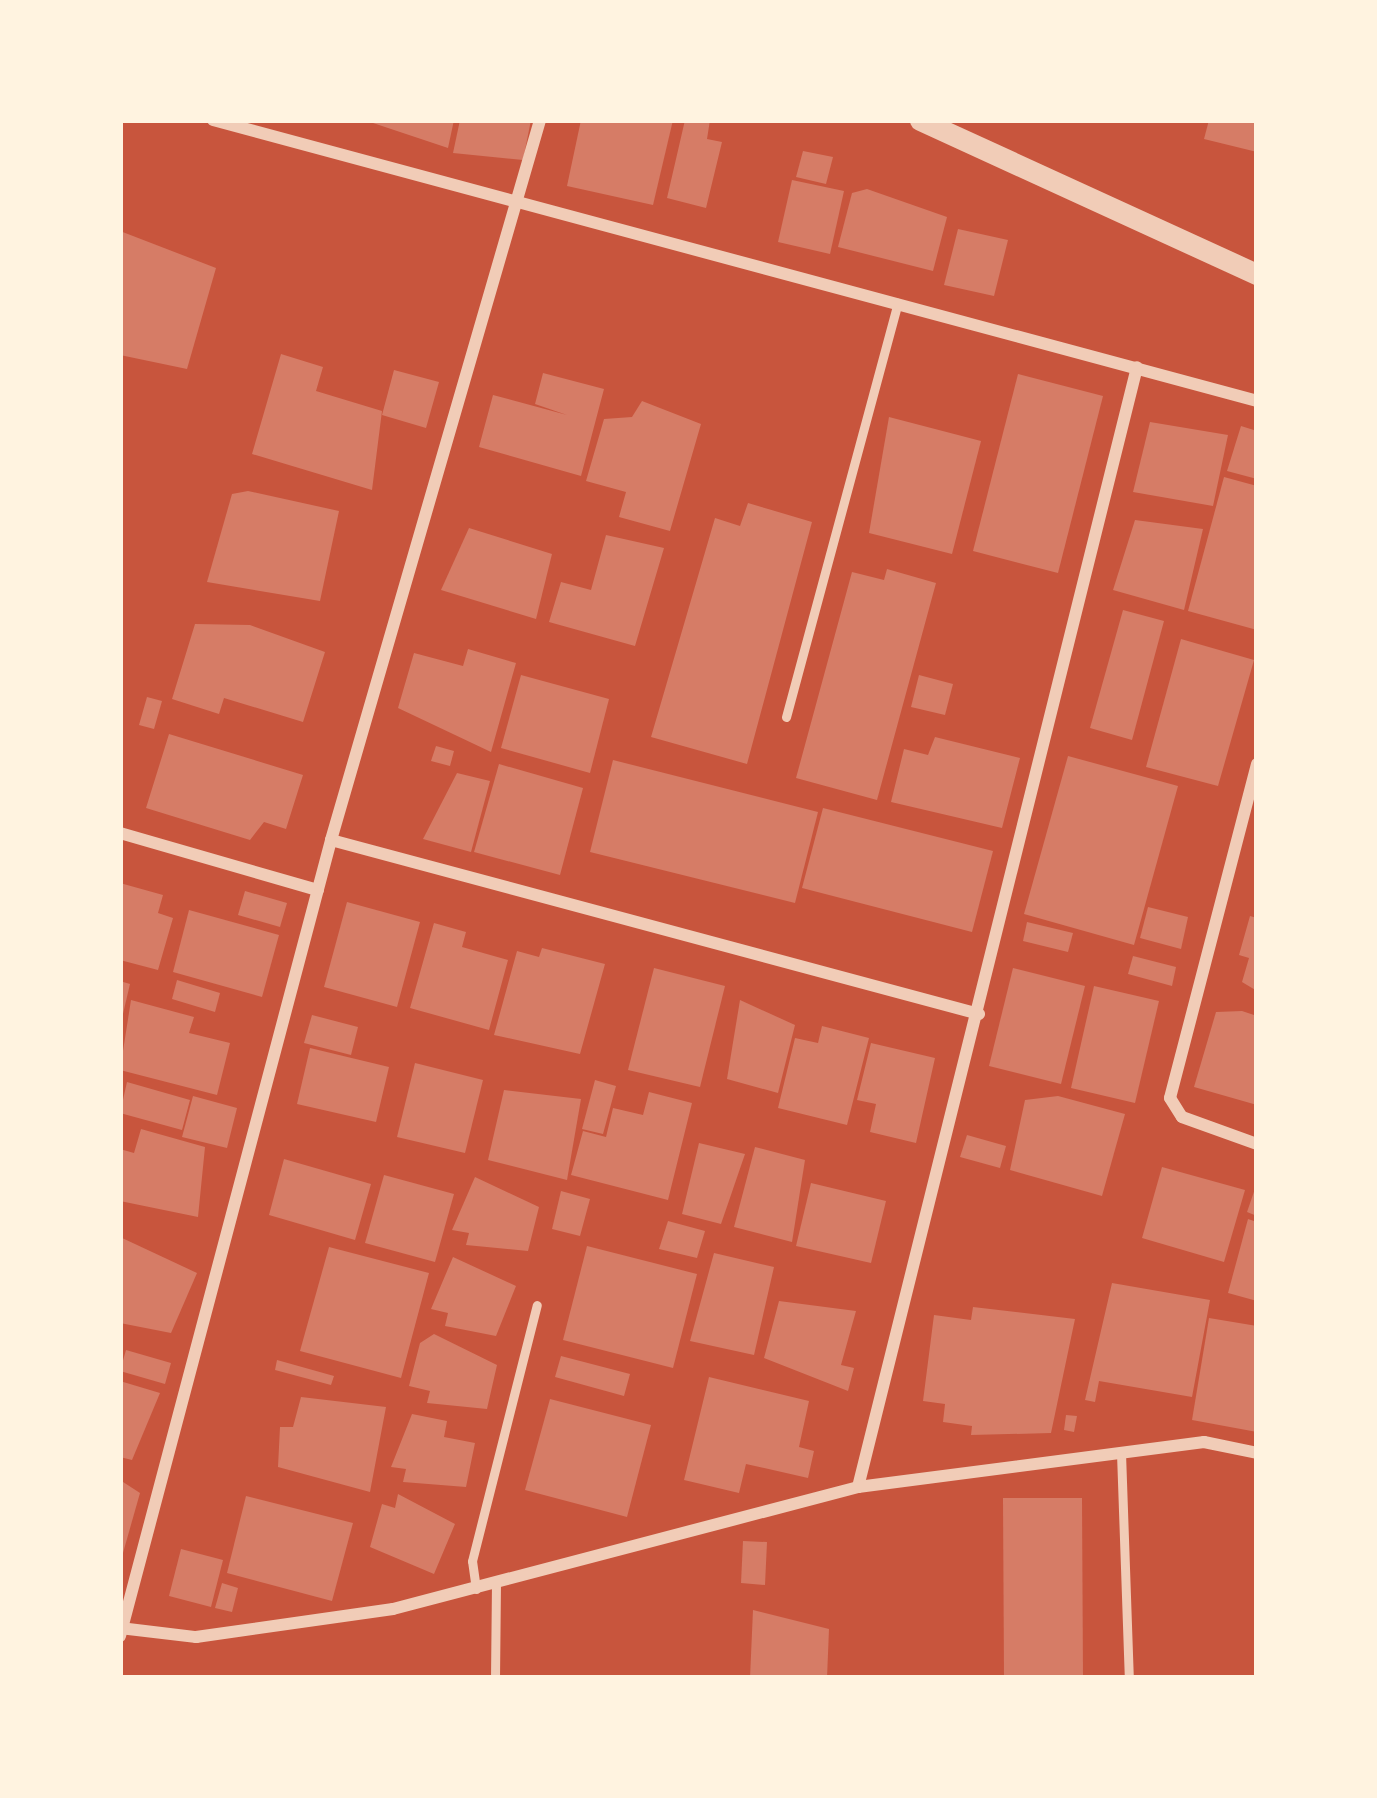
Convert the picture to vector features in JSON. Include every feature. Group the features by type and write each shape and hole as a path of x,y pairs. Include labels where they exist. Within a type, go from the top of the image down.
{"street":[{"path":"213,120 1257,401"},
{"path":"540,120 318,890 121,1631 196,1637 476,1589 858,1487 1204,1442 1257,1453"},
{"path":"920,120 1257,274"},
{"path":"858,1487 1137,367"},
{"path":"1257,764 1253,794 1170,1097 1182,1117 1257,1144"},
{"path":"120,833 318,890"},
{"path":"332,840 979,1014"}],"lane":[{"path":"786,717 898,303"},
{"path":"476,1589 472,1561 537,1305"},
{"path":"1121,1453 1129,1678"},
{"path":"495,1678 496,1584"}],"building":[{"path":"364,120 454,120 448,148"},
{"path":"460,120 531,120 523,160 453,153"},
{"path":"581,120 673,120 653,205 567,186"},
{"path":"685,120 710,120 707,139 722,142 706,208 667,198"},
{"path":"1209,120 1257,120 1257,152 1204,139"},
{"path":"803,151 833,157 826,184 796,177"},
{"path":"792,180 844,191 830,254 778,242"},
{"path":"867,189 947,217 933,271 838,247 852,193"},
{"path":"958,229 1008,240 994,296 944,285"},
{"path":"120,231 216,268 187,369 120,355"},
{"path":"281,354 323,367 316,391 382,411 372,490 252,454"},
{"path":"394,370 439,382 426,428 382,415"},
{"path":"543,373 604,389 581,476 479,447 493,395 567,415 535,404"},
{"path":"1018,374 1103,396 1058,573 973,551"},
{"path":"642,401 701,424 670,531 619,517 626,492 586,481 604,419 632,417"},
{"path":"889,417 981,441 952,554 869,533"},
{"path":"1150,422 1228,435 1213,506 1133,492"},
{"path":"1241,426 1257,431 1257,479 1227,471"},
{"path":"1224,477 1257,486 1257,630 1188,611"},
{"path":"248,491 339,511 320,601 207,582 232,494"},
{"path":"748,503 812,522 747,764 651,737 715,518 740,526"},
{"path":"1135,520 1203,529 1184,610 1113,590"},
{"path":"469,528 552,554 536,619 441,590"},
{"path":"606,535 664,548 635,646 549,622 561,582 591,590"},
{"path":"887,569 936,583 877,800 796,778 852,572 884,580"},
{"path":"1123,610 1164,621 1132,740 1090,728"},
{"path":"195,624 250,625 325,652 303,722 224,698 219,714 172,699"},
{"path":"1181,639 1254,660 1218,786 1146,767"},
{"path":"468,649 516,663 491,752 398,708 414,653 463,666"},
{"path":"521,675 609,699 590,773 501,748"},
{"path":"919,675 953,684 945,715 911,707"},
{"path":"147,697 162,701 154,729 139,725"},
{"path":"169,734 303,775 286,829 264,822 250,840 146,808"},
{"path":"935,737 1020,758 1002,828 891,802 904,749 928,755"},
{"path":"436,746 454,751 450,766 431,761"},
{"path":"1068,756 1178,786 1134,945 1024,914"},
{"path":"613,760 818,812 795,903 590,852"},
{"path":"499,764 583,788 560,875 474,852"},
{"path":"457,773 490,781 471,852 423,839"},
{"path":"823,808 993,851 972,932 802,888"},
{"path":"120,883 163,895 158,913 173,918 158,970 120,960"},
{"path":"245,891 287,903 280,927 238,915"},
{"path":"347,902 420,922 397,1007 324,987"},
{"path":"1148,907 1188,917 1181,949 1140,938"},
{"path":"189,910 279,935 262,997 173,972"},
{"path":"1250,916 1257,918 1257,991 1242,982 1249,958 1239,955"},
{"path":"1027,922 1073,933 1068,952 1023,941"},
{"path":"434,923 466,932 462,947 508,960 489,1030 410,1008"},
{"path":"542,948 605,964 580,1054 494,1035 517,951 539,957"},
{"path":"1133,956 1176,967 1172,986 1128,974"},
{"path":"654,968 725,986 700,1087 628,1070"},
{"path":"1013,968 1085,986 1061,1084 989,1066"},
{"path":"177,980 220,993 215,1012 172,999"},
{"path":"120,981 130,984 122,1018 120,1018"},
{"path":"1094,986 1159,1001 1135,1103 1071,1088"},
{"path":"131,1000 194,1017 189,1033 230,1043 217,1095 120,1070"},
{"path":"740,1000 795,1025 778,1093 727,1079"},
{"path":"1216,1012 1257,1016 1257,1105 1194,1087"},
{"path":"312,1015 358,1027 351,1055 304,1043"},
{"path":"822,1026 869,1038 847,1125 778,1108 795,1038 818,1043"},
{"path":"871,1043 935,1058 916,1143 870,1132 876,1104 857,1100"},
{"path":"310,1048 389,1067 376,1122 297,1104"},
{"path":"415,1063 483,1080 465,1153 397,1137"},
{"path":"595,1080 616,1086 603,1134 582,1129"},
{"path":"127,1082 190,1100 182,1130 120,1113"},
{"path":"504,1090 581,1099 567,1180 488,1160"},
{"path":"649,1092 692,1103 668,1200 571,1175 583,1131 606,1137 613,1108 643,1115"},
{"path":"193,1096 237,1108 227,1148 182,1137"},
{"path":"1058,1096 1125,1114 1102,1196 1010,1170 1025,1100"},
{"path":"141,1129 205,1147 198,1217 120,1201 120,1149 134,1153"},
{"path":"967,1135 1006,1146 1000,1168 960,1157"},
{"path":"699,1143 745,1154 721,1224 682,1214"},
{"path":"755,1147 805,1160 792,1242 734,1227"},
{"path":"284,1159 371,1184 355,1240 269,1215"},
{"path":"1162,1167 1245,1190 1224,1262 1142,1238"},
{"path":"384,1175 454,1194 435,1262 365,1243"},
{"path":"475,1177 539,1207 528,1251 466,1245 469,1233 452,1230"},
{"path":"811,1183 886,1201 871,1263 796,1246"},
{"path":"1257,1183 1257,1216 1247,1212"},
{"path":"561,1191 590,1199 580,1236 552,1229"},
{"path":"1248,1219 1257,1222 1257,1301 1228,1293"},
{"path":"668,1221 705,1231 697,1258 659,1249"},
{"path":"120,1237 197,1273 171,1333 120,1323"},
{"path":"587,1246 697,1274 673,1368 563,1340"},
{"path":"329,1247 429,1273 401,1378 300,1351"},
{"path":"714,1253 774,1267 754,1355 690,1341"},
{"path":"453,1257 516,1286 496,1336 445,1326 448,1313 431,1309"},
{"path":"1112,1283 1210,1300 1192,1397 1099,1381 1095,1402 1085,1400"},
{"path":"779,1301 856,1311 841,1365 854,1368 848,1391 764,1358"},
{"path":"973,1307 1075,1319 1051,1433 971,1435 972,1426 943,1422 945,1404 923,1401 934,1315 971,1320"},
{"path":"1209,1318 1257,1326 1257,1432 1192,1420"},
{"path":"434,1334 497,1365 487,1409 427,1403 430,1391 409,1386 420,1343"},
{"path":"126,1350 171,1363 165,1384 120,1371"},
{"path":"561,1356 630,1374 624,1396 555,1377"},
{"path":"277,1360 334,1376 331,1385 275,1370"},
{"path":"709,1377 809,1401 799,1447 814,1451 808,1478 746,1464 739,1493 684,1480"},
{"path":"120,1381 160,1393 132,1460 120,1457"},
{"path":"301,1397 386,1407 370,1492 278,1467 280,1427 293,1427"},
{"path":"550,1399 651,1425 627,1517 525,1490"},
{"path":"412,1414 447,1421 444,1437 475,1443 466,1487 403,1482 406,1469 391,1467"},
{"path":"1066,1415 1077,1416 1074,1432 1064,1430"},
{"path":"120,1480 140,1493 121,1560 120,1560"},
{"path":"398,1494 455,1524 434,1574 370,1547 382,1504 395,1508"},
{"path":"246,1496 353,1523 332,1601 227,1573"},
{"path":"1003,1498 1082,1498 1083,1678 1004,1678"},
{"path":"743,1541 767,1542 765,1585 741,1583"},
{"path":"181,1549 223,1560 211,1607 169,1596"},
{"path":"222,1583 238,1588 232,1612 215,1608"},
{"path":"753,1610 829,1629 827,1678 750,1678"}]}
